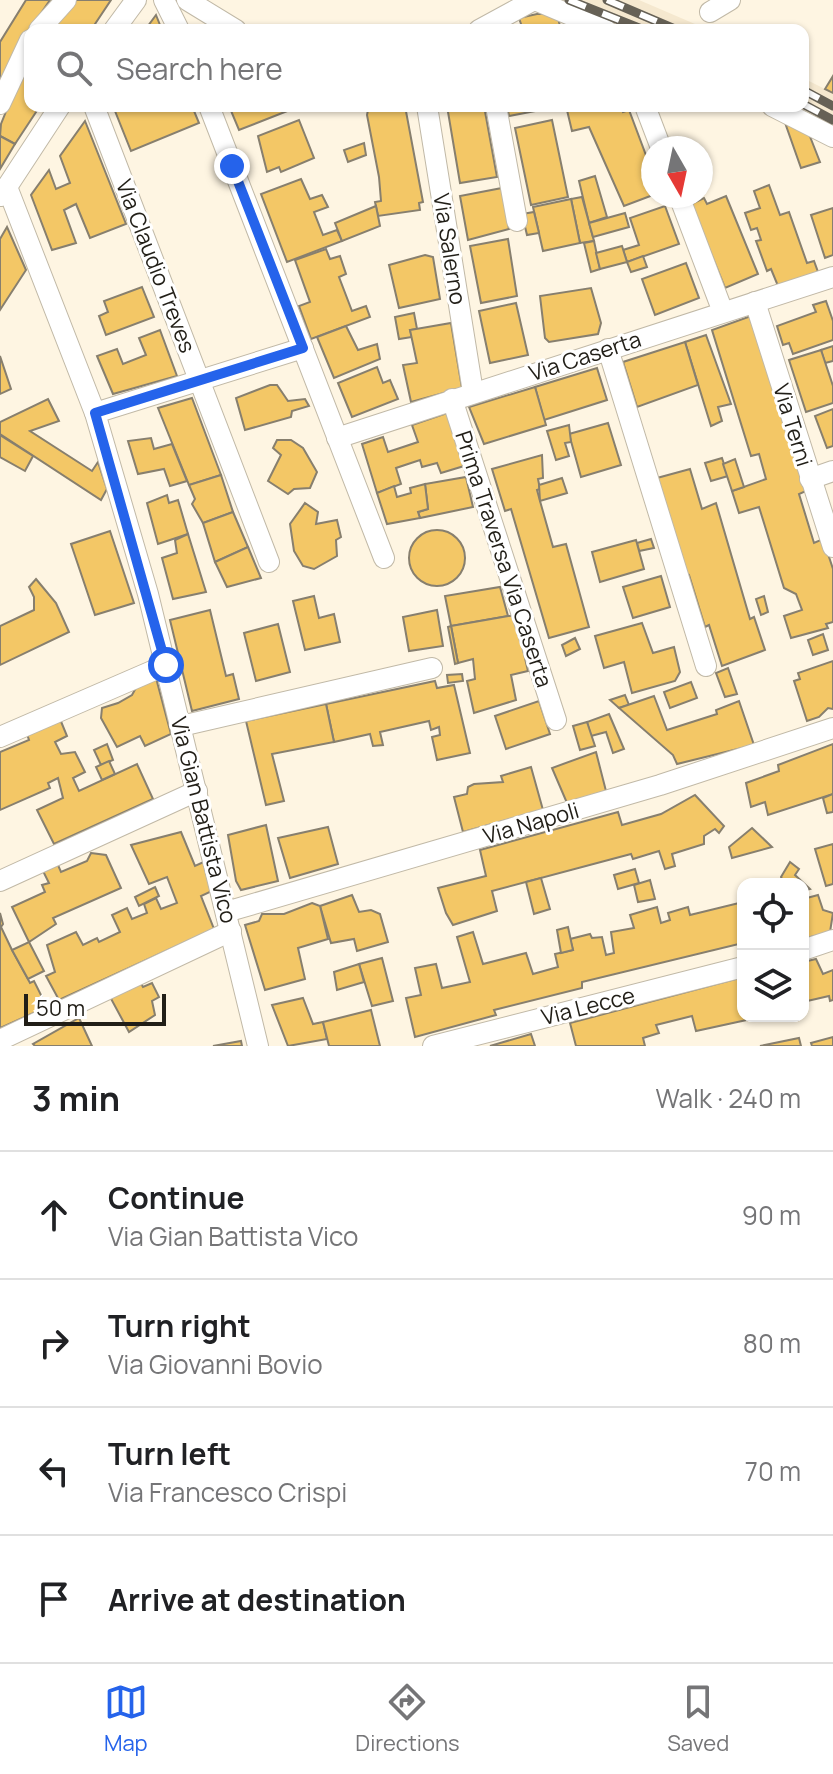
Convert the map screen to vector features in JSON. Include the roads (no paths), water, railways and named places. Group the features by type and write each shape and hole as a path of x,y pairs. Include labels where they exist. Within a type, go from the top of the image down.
{"street":[{"path":"44,24 66,0"},
{"path":"118,24 136,0"},
{"path":"164,0 176,24"},
{"path":"187,0 226,24"},
{"path":"491,24 535,0 592,24"},
{"path":"710,12 730,0"},
{"path":"0,104 24,53"},
{"path":"4,192 56,112"},
{"name":"Via Claudio Treves","path":"96,112 269,562"},
{"path":"211,112 384,558"},
{"name":"Via Salerno","path":"428,112 473,392"},
{"path":"497,112 517,221"},
{"path":"647,112 656,136"},
{"path":"784,112 833,137"},
{"name":"Via Gian Battista Vico","path":"4,192 95,413 166,665 258,1046"},
{"path":"684,208 723,312"},
{"name":"Via Caserta","path":"337,438 833,277"},
{"name":"Via Terni","path":"755,302 833,547"},
{"path":"95,413 303,348"},
{"path":"608,349 706,666"},
{"name":"Prima Traversa Via Caserta","path":"452,399 556,720"},
{"path":"810,479 833,471"},
{"path":"0,737 166,665"},
{"path":"181,726 432,668"},
{"name":"Via Napoli","path":"0,1040 228,922 833,728"},
{"path":"0,881 197,791"},
{"path":"809,948 833,940"},
{"name":"Via Lecce","path":"433,1046 737,969"}],"railway":[{"path":"569,0 629,24"},
{"path":"607,0 663,24"},
{"path":"809,93 833,106"},
{"path":"809,107 833,120"}]}
